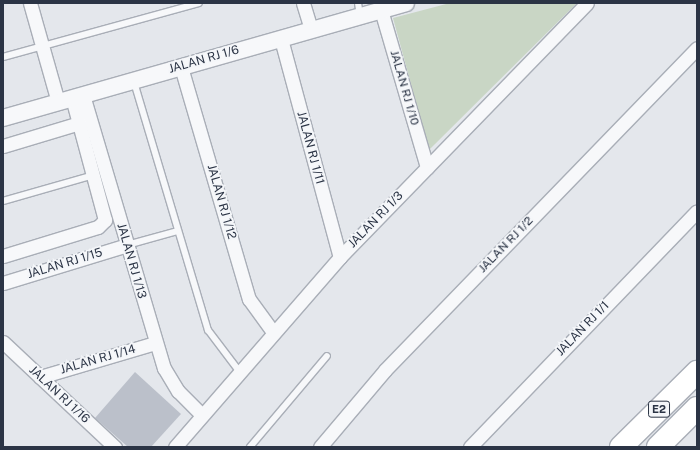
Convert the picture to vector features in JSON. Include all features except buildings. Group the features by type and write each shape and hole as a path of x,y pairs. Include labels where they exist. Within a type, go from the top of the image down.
{"highway":[{"name":"E2","path":"621,447 697,372"},
{"name":"E2","path":"658,447 697,408"}],"street":[{"path":"3,256 102,225 106,217 71,99 41,47 30,3"},
{"path":"303,3 311,30"},
{"name":"JALAN RJ 1/6","path":"3,118 311,30 359,9 382,10 406,3"},
{"name":"JALAN RJ 1/3","path":"175,447 238,371 340,257 587,3"},
{"name":"JALAN RJ 1/10","path":"382,10 427,167"},
{"name":"JALAN RJ 1/11","path":"281,39 340,257"},
{"name":"JALAN RJ 1/2","path":"320,447 385,370 697,48"},
{"name":"JALAN RJ 1/12","path":"181,67 249,299 273,332"},
{"name":"JALAN RJ 1/13","path":"71,99 126,246 164,368 178,391 202,415"},
{"path":"3,146 78,123"},
{"name":"JALAN RJ 1/1","path":"470,447 697,211"},
{"name":"JALAN RJ 1/15","path":"3,284 126,246"},
{"name":"JALAN RJ 1/16","path":"3,342 115,447"},
{"name":"JALAN RJ 1/14","path":"40,377 155,343"}],"lane":[{"path":"3,57 199,3"},
{"path":"134,80 177,231 208,330 238,371"},
{"path":"3,201 94,175"},
{"path":"126,246 177,231"},
{"path":"250,447 327,356"}],"green space":[{"path":"450,3 577,3 429,150 393,18"}]}
